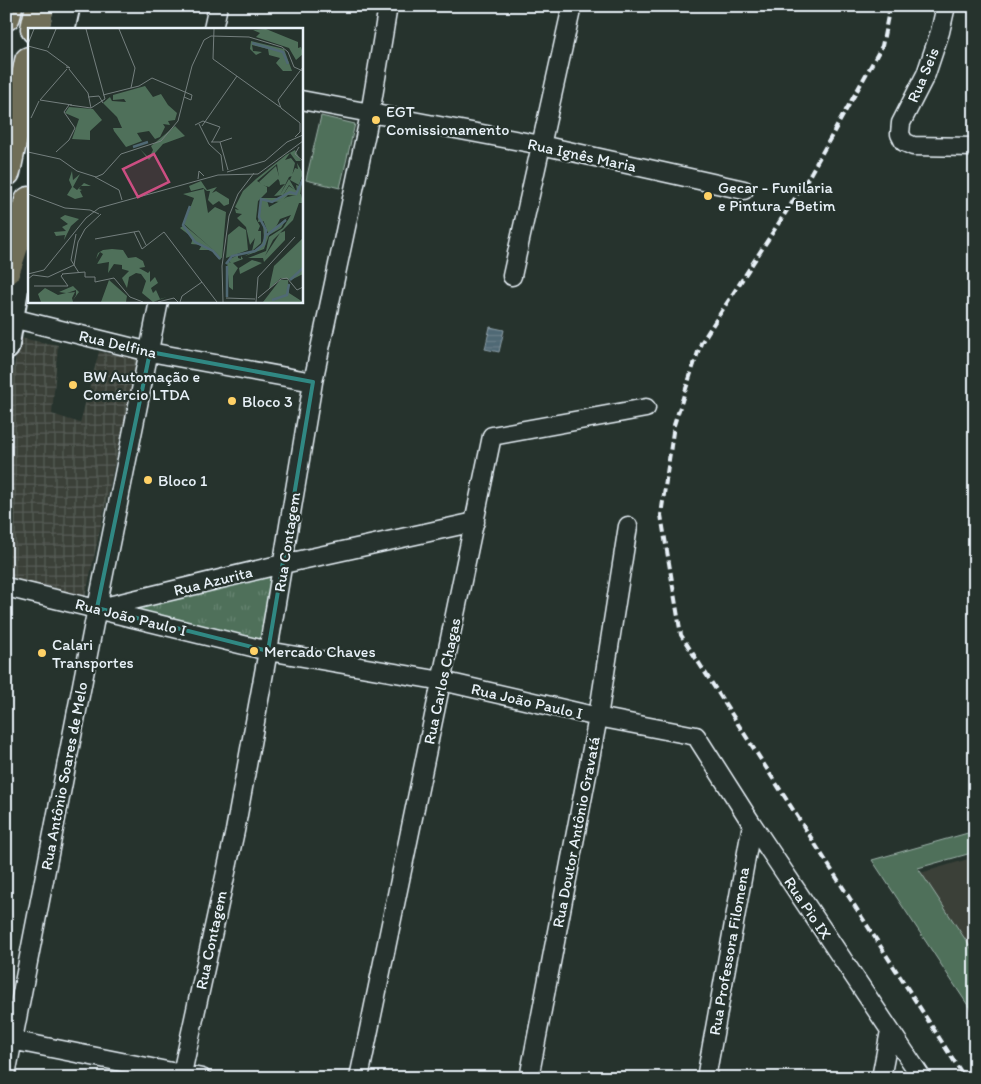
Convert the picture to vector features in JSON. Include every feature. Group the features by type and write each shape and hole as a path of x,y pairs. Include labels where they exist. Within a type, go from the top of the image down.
{"highway":[{"path":"6,16 8,6"},
{"path":"35,28 40,6"},
{"path":"6,172 28,66"},
{"path":"6,270 28,203"}],"main road":[{"path":"62,28 67,6"},
{"path":"6,346 28,218"}],"street":[{"path":"213,28 218,6"},
{"name":"Rua Contagem","path":"181,1076 235,831 284,564 313,382 370,114 388,6"},
{"path":"512,276 572,6"},
{"name":"Rua Seis","path":"946,6 940,32 926,74 902,123 900,134 904,142 913,146 975,146"},
{"name":"Rua Ignês Maria","path":"302,100 541,146 744,190"},
{"name":"Rua Antônio Soares de Melo","path":"6,1075 10,1039 160,302"},
{"name":"Rua Delfina","path":"12,318 150,352 313,382"},
{"name":"Rua Carlos Chagas","path":"359,1078 492,436 646,408"},
{"name":"Rua Azurita","path":"97,608 475,522"},
{"name":"Rua Doutor Antônio Gravatá","path":"529,1078 598,717 628,526"},
{"name":"Rua João Paulo I","path":"6,587 97,608 268,652 442,681 598,717 696,736"},
{"name":"Rua Pio IX","path":"696,736 752,824 922,1078"},
{"name":"Rua Professora Filomena","path":"706,1078 752,824"},
{"path":"881,1078 890,1031"},
{"path":"10,1039 181,1076 202,1078"}],"highlighted area":[{"path":"150,352 313,382 268,651 97,608"}],"shaded area":[{"path":"20,338 58,345 52,414 80,423 99,352 138,358 85,598 6,581 6,405"},
{"path":"975,857 975,971 907,877"}],"green space":[{"path":"321,116 355,124 340,188 306,180"},
{"path":"281,568 264,643 115,609"},
{"path":"975,831 975,852 918,868 975,954 975,1016 872,860"}],"water":[{"path":"490,327 504,330 499,352 485,349"}],"railway":[{"path":"890,6 882,46 808,178 701,343 674,425 661,515 681,635 965,1078"}],"place":[{"name":"EGT Comissionamento","path":"376,120"},
{"name":"Gecar - Funilaria e Pintura - Betim","path":"708,196"},
{"name":"BW Automação e Comércio LTDA","path":"73,385"},
{"name":"Bloco 3","path":"232,401"},
{"name":"Bloco 1","path":"148,480"},
{"name":"Mercado Chaves","path":"254,651"},
{"name":"Calari Transportes","path":"42,653"}]}
